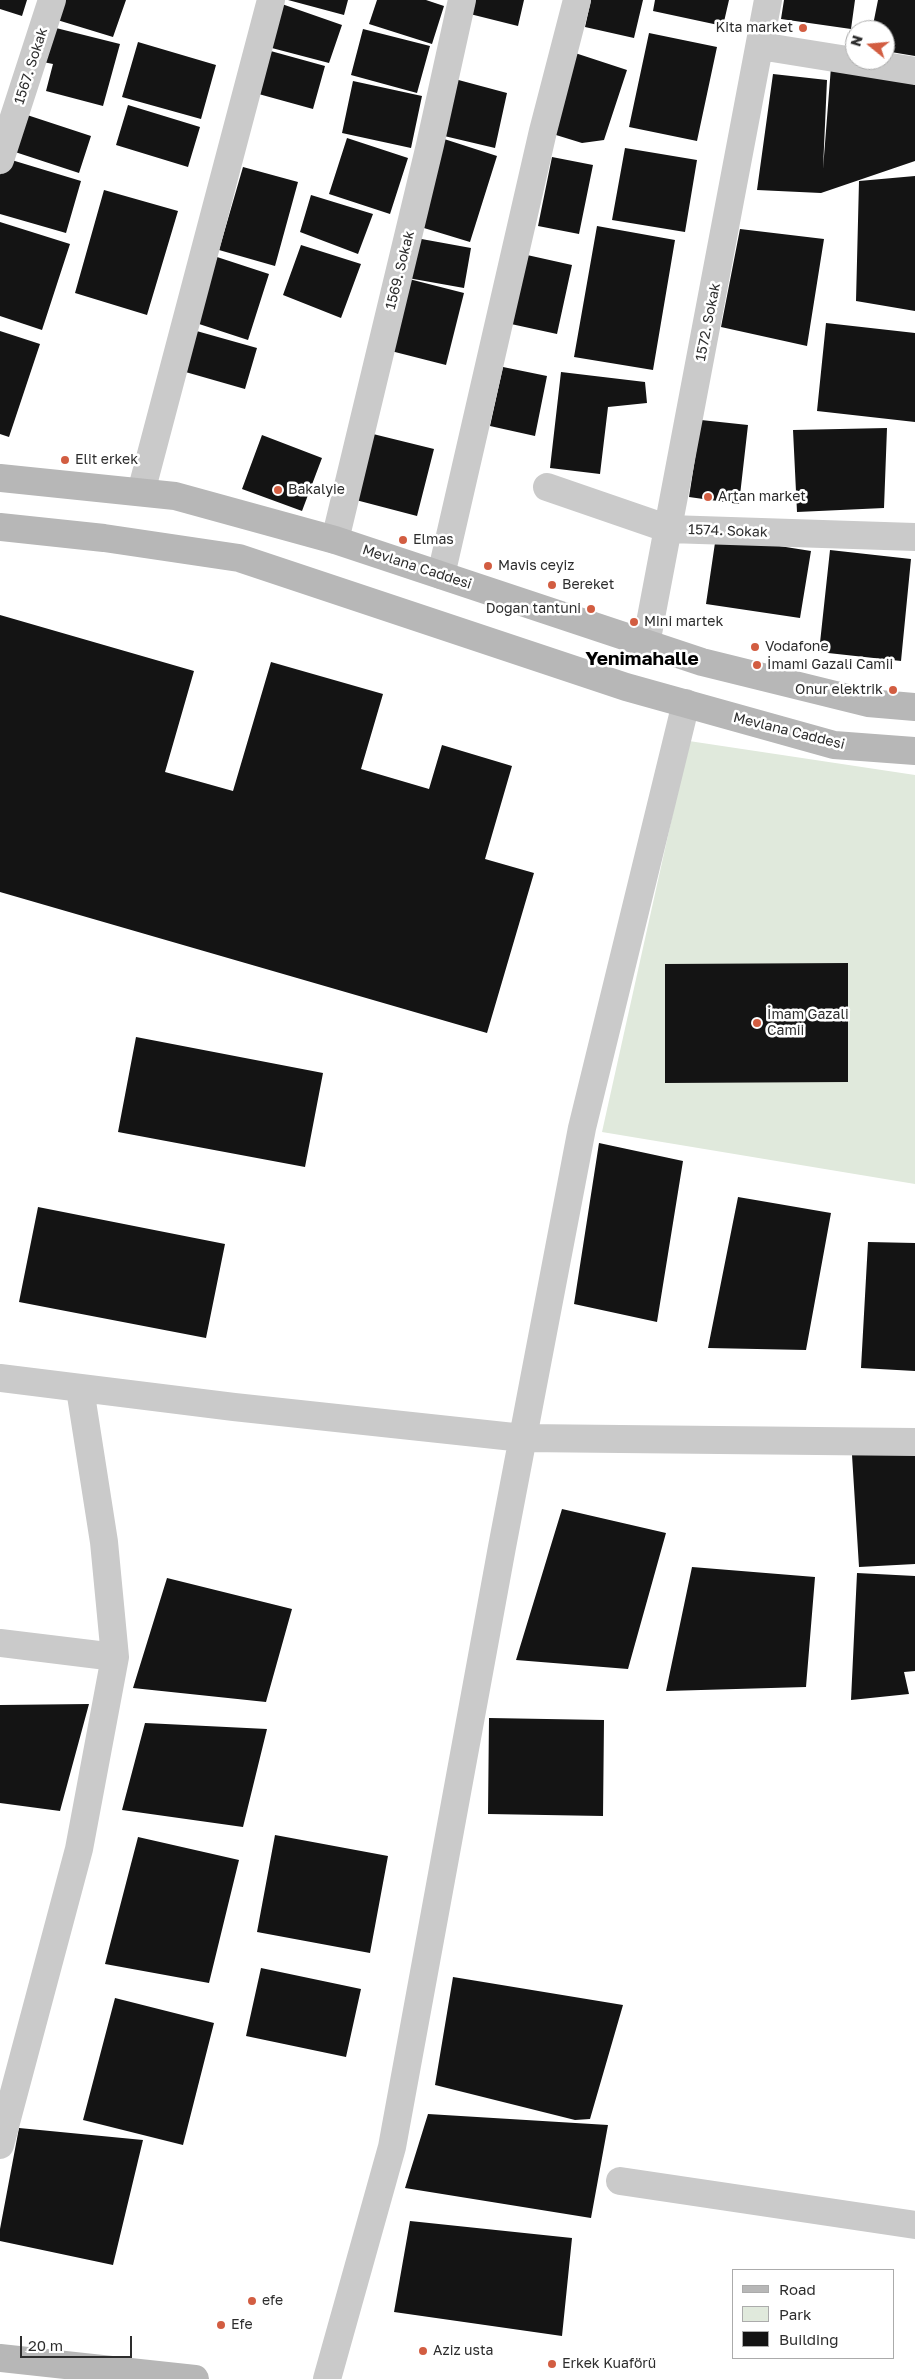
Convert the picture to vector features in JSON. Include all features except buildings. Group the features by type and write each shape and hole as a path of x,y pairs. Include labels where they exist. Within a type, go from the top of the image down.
{"main road":[{"name":"Mevlana Caddesi","path":"0,478 175,496 335,540 702,662 868,703 915,707"},
{"name":"Mevlana Caddesi","path":"0,527 104,538 239,558 626,687 834,745 915,751"},
{"path":"0,2358 195,2379"}],"street":[{"name":"1567. Sokak","path":"0,160 52,0"},
{"path":"140,492 271,0"},
{"name":"1569. Sokak","path":"335,540 430,146 462,0"},
{"path":"441,575 543,131 577,0"},
{"name":"1572. Sokak","path":"646,644 768,0"},
{"path":"760,46 915,71"},
{"name":"1574. Sokak","path":"547,487 669,529 915,537"},
{"path":"327,2379 392,2147 582,1128 686,703"},
{"path":"0,1378 523,1438 915,1442"},
{"path":"0,2145 79,1849 114,1657 104,1542 80,1388"},
{"path":"0,1643 114,1657"},
{"path":"620,2181 915,2224"}],"green space":[{"path":"689,741 915,775 915,1184 602,1132"}],"place":[{"name":"Kita market","path":"803,28"},
{"name":"Elit erkek","path":"65,460"},
{"name":"Bakalyie","path":"278,490"},
{"name":"Artan market","path":"708,497"},
{"name":"Elmas","path":"403,540"},
{"name":"Mavis ceyiz","path":"488,566"},
{"name":"Bereket","path":"552,585"},
{"name":"Dogan tantuni","path":"591,609"},
{"name":"Mini martek","path":"634,622"},
{"name":"Vodafone","path":"755,647"},
{"name":"İmami Gazali Camii","path":"757,665"},
{"name":"Onur elektrik","path":"893,690"},
{"name":"İmam Gazali Camii","path":"757,1023"},
{"name":"efe","path":"252,2301"},
{"name":"Efe","path":"221,2325"},
{"name":"Aziz usta","path":"423,2351"},
{"name":"Erkek Kuaförü","path":"552,2364"}],"district":[{"name":"Yenimahalle","path":"642,659"}]}
